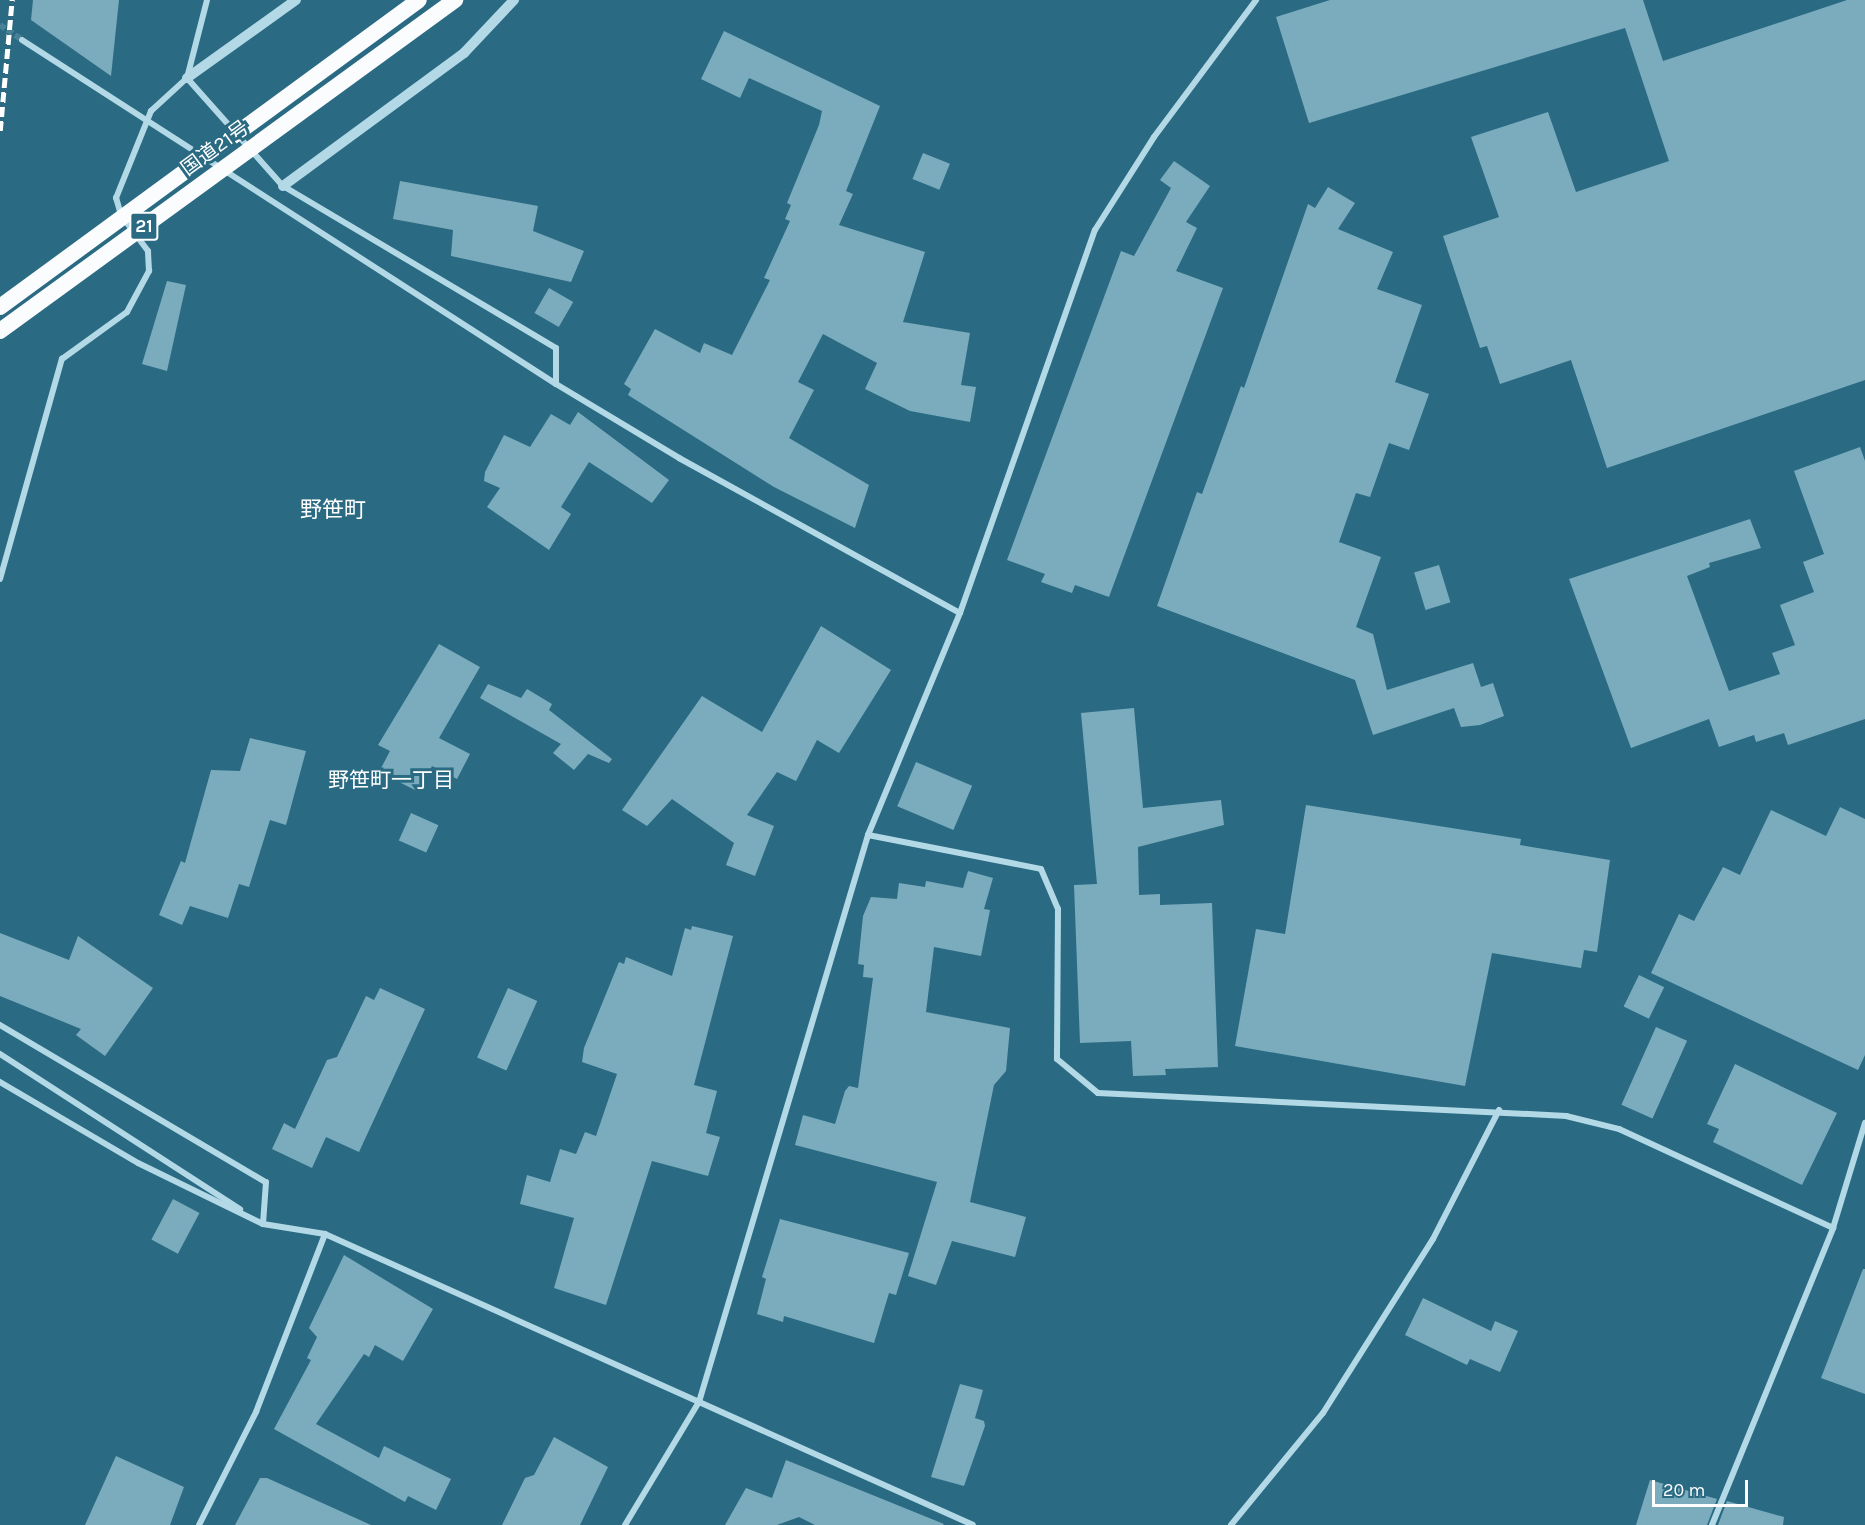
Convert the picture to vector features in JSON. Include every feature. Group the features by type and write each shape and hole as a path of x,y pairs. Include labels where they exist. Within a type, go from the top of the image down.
{"highway":[{"name":"国道21号","path":"0,307 419,0"},
{"name":"国道21号","path":"0,332 455,0"}],"street":[{"path":"187,78 207,0"},
{"path":"0,579 62,359 127,312 149,271 148,251 121,215 116,198 151,111 187,78 296,0"},
{"path":"283,186 464,53 514,0"},
{"path":"625,1525 699,1402 868,835 960,613 1095,230 1154,137 1256,0"},
{"path":"22,40 556,384 679,458 960,613"},
{"path":"187,78 283,186 556,348 556,384"},
{"path":"868,835 1041,869 1058,909 1057,1059 1098,1093 1499,1110 1566,1116 1619,1129 1833,1228"},
{"path":"0,1025 266,1182 263,1224"},
{"path":"0,1054 263,1224"},
{"path":"0,1082 138,1163 263,1224 325,1234 973,1525"},
{"path":"1231,1525 1323,1413 1433,1239 1499,1110"},
{"path":"1712,1525 1833,1228 1865,1123"},
{"path":"199,1525 256,1412 325,1234"}],"building":[{"path":"33,0 119,0 111,76 31,20"},
{"path":"1330,0 1643,0 1663,61 1847,0 1865,0 1865,380 1607,468 1571,360 1500,384 1487,346 1480,348 1443,236 1499,217 1471,137 1548,112 1576,192 1669,161 1625,28 1309,123 1276,17"},
{"path":"724,31 880,106 846,191 853,194 839,225 925,252 903,322 970,333 961,385 976,387 970,422 910,411 865,389 877,363 823,334 798,382 814,390 789,438 869,485 855,528 774,487 628,395 631,389 624,384 655,329 700,353 704,343 732,355 770,280 764,278 790,221 785,219 791,205 787,203 819,125 822,111 749,78 740,98 701,79"},
{"path":"923,153 950,164 939,190 913,179"},
{"path":"1174,161 1210,186 1186,222 1197,228 1176,271 1223,288 1109,597 1075,585 1072,593 1041,582 1045,574 1007,560 1121,251 1134,256 1171,188 1160,180"},
{"path":"400,181 538,206 533,231 584,251 571,282 451,256 453,230 393,219"},
{"path":"1328,187 1355,203 1338,229 1393,252 1377,289 1422,305 1395,382 1429,394 1409,450 1389,443 1370,497 1356,493 1339,542 1381,557 1356,627 1373,634 1387,690 1473,663 1481,687 1493,683 1504,716 1480,725 1461,727 1454,708 1373,735 1355,680 1157,606 1197,492 1202,494 1241,386 1244,388 1308,204 1315,208"},
{"path":"167,281 186,285 167,371 142,364"},
{"path":"549,288 573,302 559,327 534,313"},
{"path":"578,412 669,480 652,503 589,462 561,507 571,514 549,550 487,507 500,488 484,481 485,472 504,435 530,447 551,414 570,425"},
{"path":"1860,447 1865,461 1865,719 1788,745 1784,733 1756,742 1754,735 1719,747 1709,719 1631,748 1569,579 1750,519 1761,548 1709,563 1710,567 1687,576 1729,691 1780,674 1772,653 1795,645 1780,605 1814,592 1803,562 1824,554 1794,471"},
{"path":"1439,565 1450,602 1426,610 1414,573"},
{"path":"821,626 891,670 839,753 817,740 796,781 777,772 747,815 774,826 755,876 726,865 734,843 672,799 647,826 622,810 702,696 762,732"},
{"path":"439,644 480,667 439,738 470,754 457,779 432,766 419,792 379,772 390,751 378,745"},
{"path":"488,684 521,698 527,689 552,704 549,710 612,759 609,763 588,754 574,770 553,753 561,744 480,698"},
{"path":"1134,708 1143,808 1221,800 1224,825 1138,847 1139,895 1160,894 1160,905 1212,903 1218,1067 1165,1069 1166,1075 1133,1076 1131,1041 1080,1043 1074,885 1097,884 1081,713"},
{"path":"250,738 306,751 286,825 270,820 249,887 239,884 228,918 190,906 182,925 159,915 181,861 185,863 211,770 240,771"},
{"path":"916,762 972,786 953,830 897,806"},
{"path":"1306,805 1521,839 1520,845 1610,860 1597,952 1584,950 1581,968 1492,953 1465,1086 1235,1046 1256,929 1285,934"},
{"path":"1840,807 1865,819 1865,1055 1858,1070 1651,973 1679,914 1694,921 1723,867 1740,875 1771,810 1826,836"},
{"path":"411,813 438,825 426,853 399,840"},
{"path":"968,871 993,878 984,909 990,910 981,956 934,947 926,1012 1010,1028 1006,1071 994,1085 970,1202 1026,1217 1015,1257 952,1241 936,1285 908,1276 937,1182 795,1145 803,1115 835,1124 845,1091 849,1086 858,1088 873,978 863,977 864,965 858,964 863,916 871,897 897,899 899,883 925,887 926,881 963,888"},
{"path":"692,926 733,936 694,1085 717,1091 706,1133 720,1137 708,1176 652,1161 606,1305 554,1288 574,1218 520,1204 527,1175 550,1182 560,1149 576,1154 585,1132 596,1136 617,1074 582,1062 584,1048 619,962 624,964 626,957 672,976 685,928 691,930"},
{"path":"0,933 69,960 78,936 153,988 105,1056 76,1035 81,1029 0,996"},
{"path":"1639,975 1664,987 1649,1019 1624,1006"},
{"path":"380,988 425,1009 359,1152 326,1137 312,1168 272,1149 284,1123 295,1129 327,1060 337,1057 366,996 374,1000"},
{"path":"508,988 537,1001 506,1070 477,1057"},
{"path":"1656,1027 1687,1041 1652,1118 1621,1105"},
{"path":"1735,1064 1837,1113 1802,1185 1713,1142 1719,1129 1707,1124"},
{"path":"173,1199 199,1213 178,1254 151,1240"},
{"path":"780,1219 909,1253 896,1295 889,1293 874,1343 784,1316 783,1322 757,1314 766,1279 762,1277"},
{"path":"344,1255 433,1309 403,1361 375,1345 369,1357 364,1354 316,1424 379,1458 384,1446 451,1479 436,1510 408,1496 405,1502 274,1429 311,1360 307,1358 317,1337 309,1328"},
{"path":"1863,1269 1865,1269 1865,1394 1821,1378"},
{"path":"1423,1298 1491,1331 1495,1321 1518,1331 1500,1372 1470,1359 1467,1365 1405,1335"},
{"path":"960,1384 983,1390 975,1418 984,1421 985,1426 964,1486 931,1477"},
{"path":"554,1437 608,1467 580,1525 502,1525 525,1478 534,1475"},
{"path":"116,1456 184,1487 170,1525 85,1525"},
{"path":"786,1460 944,1524 815,1525 799,1517 777,1525 725,1525 746,1488 772,1498"},
{"path":"260,1478 267,1478 371,1525 235,1525"},
{"path":"1650,1480 1717,1499 1707,1525 1636,1525"},
{"path":"1727,1501 1784,1517 1783,1525 1718,1525"}],"tunnel":[{"path":"0,25 22,40"}],"railway":[{"path":"0,131 12,0"}],"district":[{"name":"野笹町","path":"333,511"},
{"name":"野笹町一丁目","path":"391,780"}]}
